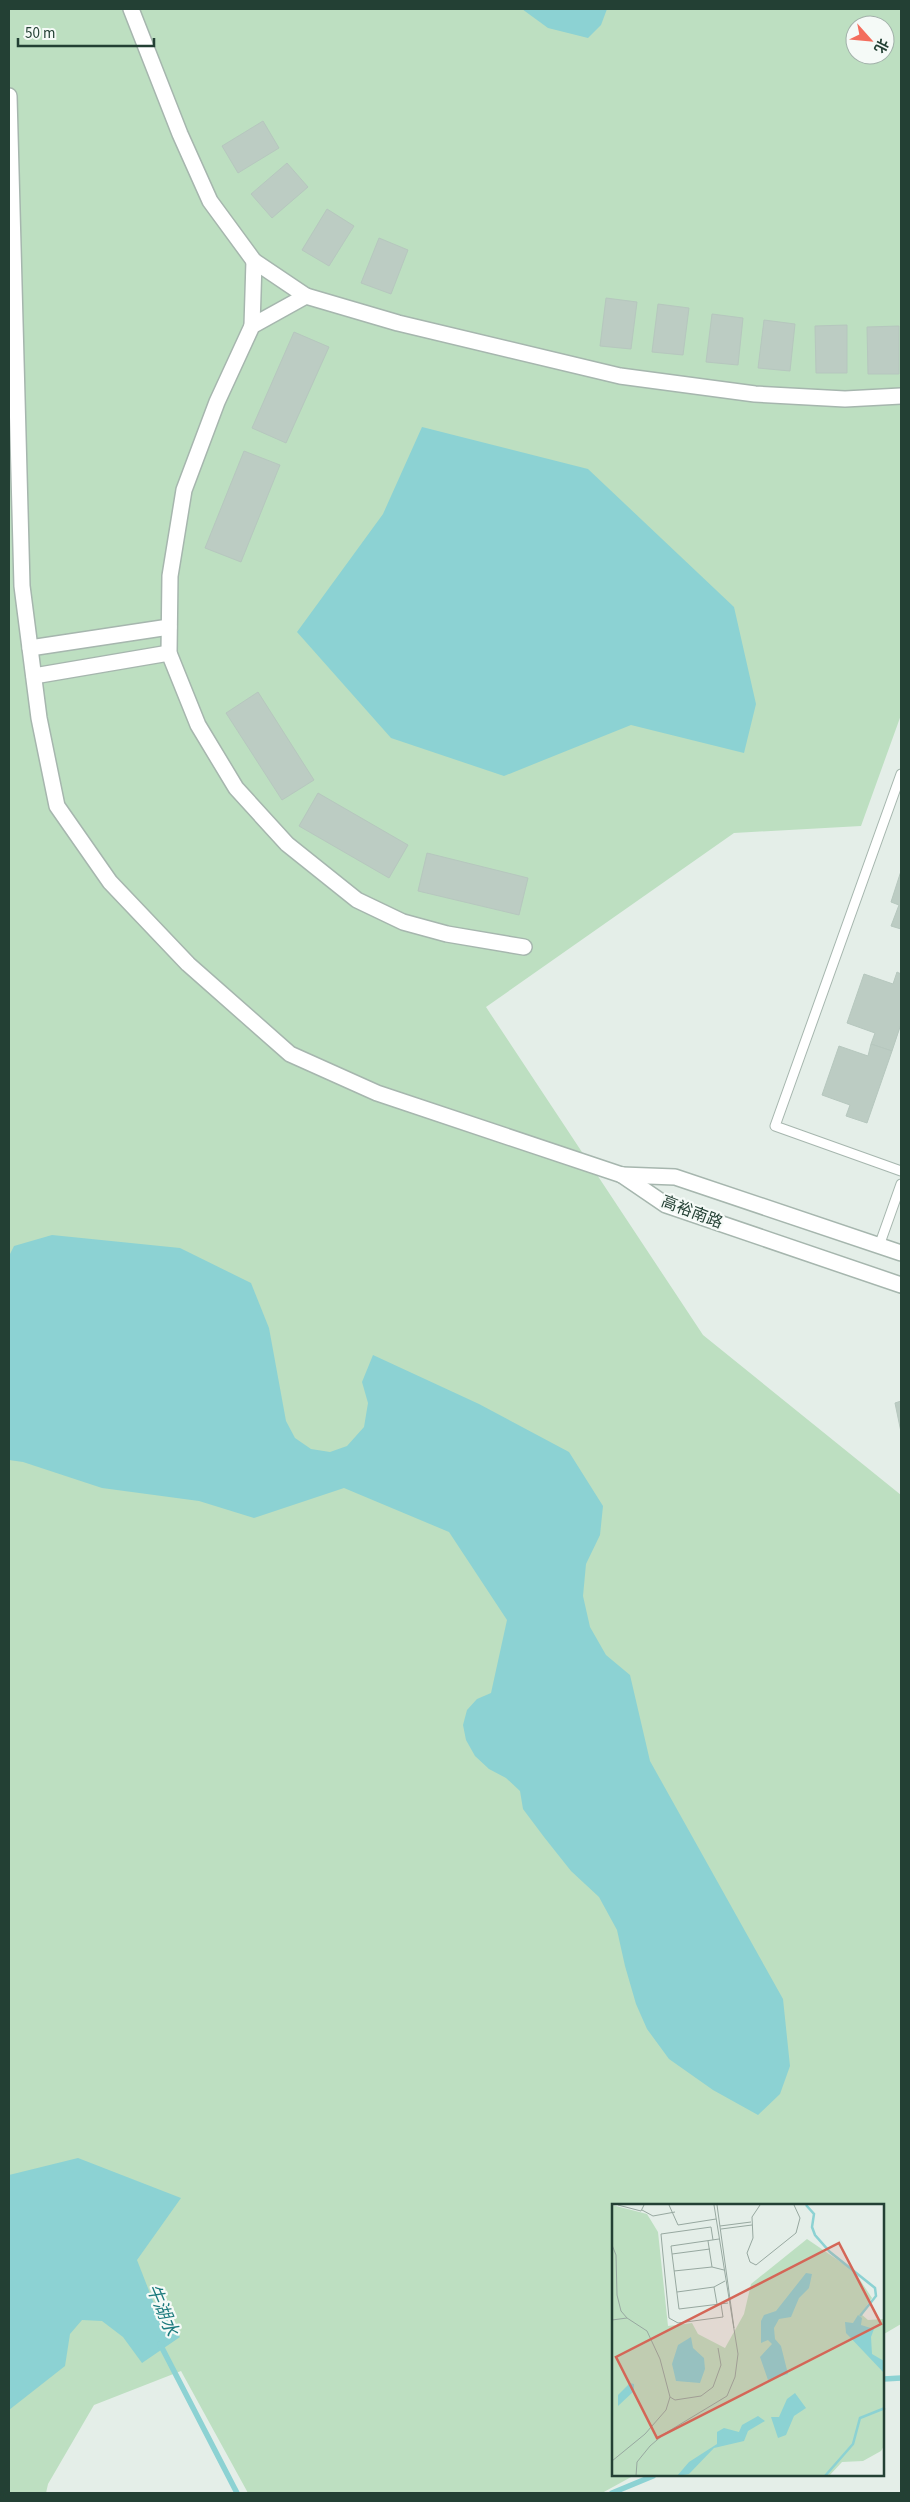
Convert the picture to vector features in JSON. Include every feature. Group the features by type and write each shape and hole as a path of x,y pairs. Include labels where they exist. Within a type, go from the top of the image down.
{"street":[{"path":"132,9 180,134 210,201 254,261 306,296 398,323 620,376 755,394 844,399 901,396"},
{"path":"9,96 22,586 39,718 56,806 110,882 188,964 290,1054 378,1093 622,1175"},
{"path":"254,261 252,326 217,402 184,490 170,576 169,653 198,725 236,788 287,844 357,900 403,922 446,934 524,947"},
{"path":"252,326 306,296"},
{"path":"30,648 169,627"},
{"path":"34,676 169,653"},
{"name":"高裕南路","path":"622,1175 676,1177 901,1253"},
{"name":"高裕南路","path":"622,1175 666,1205 901,1285"}],"lane":[{"path":"901,774 775,1126 901,1171"},
{"path":"879,1246 901,1184"}],"green space":[{"path":"9,9 901,9 901,715 861,826 734,833 486,1007 703,1335 901,1495 901,2324 885,2333 885,2204 612,2204 612,2477 631,2477 602,2493 248,2493 181,2371 94,2405 48,2484 46,2493 9,2493"}],"water":[{"path":"522,9 607,9 601,25 588,38 548,28"},
{"path":"422,427 588,469 734,607 756,704 744,753 631,725 504,776 391,738 297,632 383,514"},
{"path":"52,1235 180,1248 251,1283 269,1328 286,1421 295,1438 311,1449 330,1452 347,1446 364,1427 368,1403 362,1382 373,1355 479,1404 569,1452 603,1506 600,1535 586,1564 583,1596 590,1627 606,1655 630,1675 650,1761 783,1999 790,2066 780,2094 758,2115 713,2090 669,2059 647,2029 636,2004 617,1930 599,1897 571,1871 523,1809 520,1791 506,1778 489,1769 475,1756 466,1740 463,1725 467,1710 477,1699 491,1693 507,1620 449,1532 344,1488 254,1518 199,1501 102,1488 23,1462 9,1460 9,1256 14,1246"},
{"path":"78,2158 181,2198 137,2260 153,2301 180,2337 142,2363 123,2337 102,2321 82,2320 70,2334 65,2366 9,2410 9,2175"}],"building":[{"path":"263,121 279,148 238,173 222,146"},
{"path":"287,163 308,187 272,218 251,194"},
{"path":"327,209 354,226 329,266 302,250"},
{"path":"379,238 408,250 391,294 361,283"},
{"path":"606,298 637,302 631,349 600,346"},
{"path":"658,304 689,308 683,355 652,352"},
{"path":"712,314 743,318 738,365 706,362"},
{"path":"764,320 795,324 790,371 758,368"},
{"path":"847,325 847,373 816,373 815,326"},
{"path":"899,326 899,374 868,374 867,327"},
{"path":"294,332 329,347 286,443 252,428"},
{"path":"244,451 280,465 241,562 205,548"},
{"path":"258,692 314,780 282,800 226,713"},
{"path":"318,793 408,845 389,878 299,826"},
{"path":"427,853 528,878 519,915 418,891"},
{"path":"901,871 901,929 891,926 899,905 891,902"},
{"path":"897,972 901,974 901,1024 892,1051 871,1044 875,1033 847,1023 864,974 893,984"},
{"path":"871,1044 892,1051 867,1123 846,1116 850,1105 822,1095 839,1046 868,1056"},
{"path":"901,1401 901,1432 895,1403"}],"waterway":[{"name":"牛湖水","path":"160,2344 237,2493"},
{"name":"牛湖水","path":"885,2379 901,2378"},
{"name":"牛湖水","path":"612,2493 651,2477"}]}
